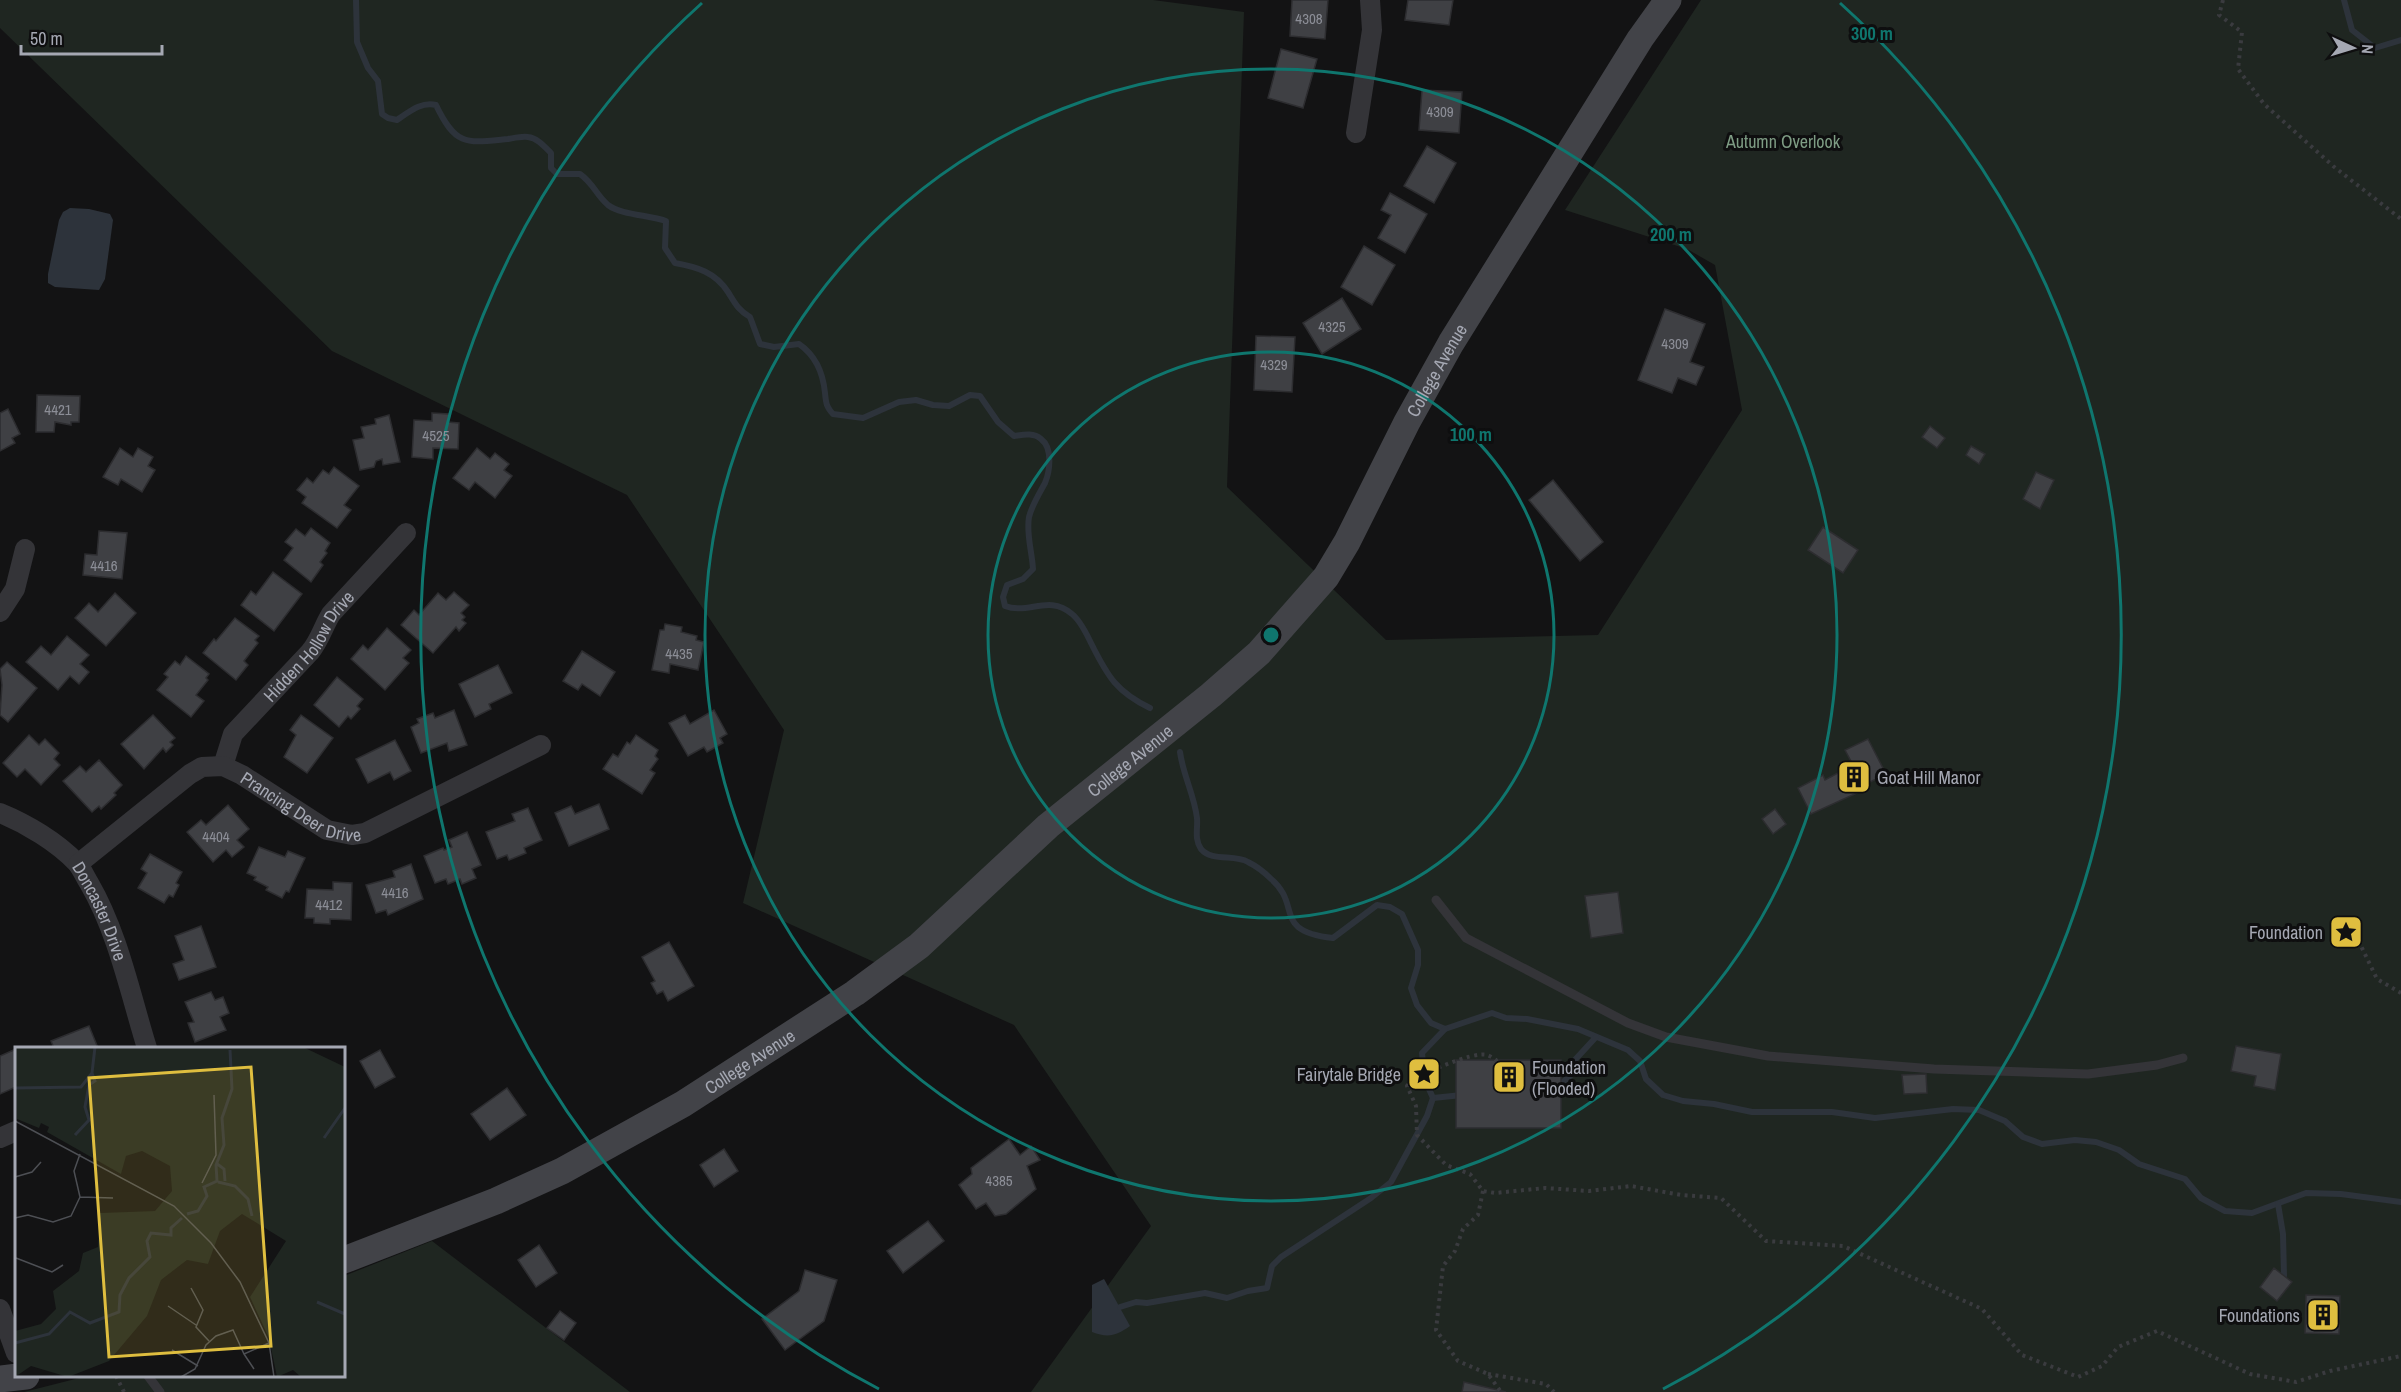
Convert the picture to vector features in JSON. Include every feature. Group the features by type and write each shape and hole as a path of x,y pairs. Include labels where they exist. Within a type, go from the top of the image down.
{"street":[{"path":"1356,133 1372,30 1370,0"},
{"name":"College Avenue","path":"345,1260 485,1205 562,1171 683,1104 847,998 919,946 1048,826 1211,695 1259,653 1326,577 1347,542 1407,422 1450,344 1641,39 1668,0"},
{"name":"Hidden Hollow Drive","path":"223,766 233,734 310,652 319,641 321,629 331,614 406,533"},
{"path":"0,612 15,589 25,549"},
{"name":"Prancing Deer Drive","path":"78,864 190,774 202,767 223,766 242,775 327,830 351,835 365,833 541,745"},
{"name":"Doncaster Drive","path":"0,813 16,819 48,840 78,864 96,895 113,934 147,1047"},
{"path":"0,1138 15,1131"},
{"path":"0,1309 15,1350"},
{"path":"0,1379 17,1377"}],"lane":[{"path":"1436,900 1466,938 1628,1023 1666,1037 1768,1056 1934,1069 2088,1074 2157,1065 2183,1058"},
{"path":"149,1377 160,1392"}],"path":[{"path":"2223,0 2219,15 2242,32 2238,69 2264,104 2333,166 2401,219"},
{"path":"2346,932 2359,942 2378,979 2401,993"},
{"path":"1496,1077 1496,1060 1487,1054 1459,1059 1417,1078 1407,1086 1416,1106 1417,1135 1446,1165 1470,1174 1483,1191 1495,1193 1545,1188 1589,1191 1630,1186 1681,1195 1721,1198 1766,1241 1843,1246 1982,1309 2022,1356 2078,1377 2102,1366 2118,1347 2157,1331 2250,1374 2296,1382 2330,1371 2401,1356"},
{"path":"1483,1191 1478,1215 1463,1229 1455,1251 1443,1266 1436,1330 1458,1361 1488,1374 1546,1384 1554,1392"},
{"path":"1488,1374 1501,1392"},
{"path":"116,1377 124,1392"}],"green space":[{"name":"Autumn Overlook","path":"0,0 1153,0 1244,12 1227,487 1386,640 1598,635 1742,410 1715,265 1687,249 1565,210 1701,0 2401,0 2401,1392 1031,1392 1151,1226 1014,1025 743,903 784,730 627,495 332,351 0,28"},
{"path":"432,1241 630,1392 24,1392 83,1377 345,1377 345,1276"}],"shaded area":[{"path":"70,208 89,209 110,214 113,220 105,279 99,290 55,287 48,283 59,220 63,212"},
{"path":"1104,1279 1130,1326 1112,1335 1092,1332 1092,1285"}],"building":[{"path":"1292,0 1328,0 1325,39 1290,36"},
{"path":"1408,0 1453,0 1449,25 1405,20"},
{"path":"1281,49 1317,59 1303,108 1268,98"},
{"path":"1422,90 1462,92 1459,133 1419,130"},
{"path":"1427,146 1456,163 1434,203 1404,186"},
{"path":"1390,193 1427,214 1405,253 1378,238 1391,215 1381,210"},
{"path":"1364,246 1395,265 1372,305 1341,287"},
{"path":"1342,298 1361,329 1322,354 1303,323"},
{"path":"1665,309 1705,324 1690,362 1704,367 1696,385 1678,378 1672,393 1638,380"},
{"path":"1256,336 1295,337 1292,392 1254,390"},
{"path":"37,395 80,396 79,422 71,422 71,425 55,422 54,432 36,432"},
{"path":"8,409 20,434 12,438 15,443 0,451 0,413"},
{"path":"432,413 449,414 448,422 459,423 458,449 433,448 433,459 412,457 414,420 432,421"},
{"path":"389,415 400,462 383,465 382,459 376,461 374,467 360,470 353,440 364,438 361,427 376,424 375,419"},
{"path":"1930,426 1945,438 1937,448 1922,437"},
{"path":"1971,446 1985,454 1979,464 1966,455"},
{"path":"120,448 133,457 138,448 153,457 148,466 155,470 142,492 121,479 118,485 103,477"},
{"path":"477,448 490,459 495,453 509,464 504,470 512,476 495,498 475,482 469,490 453,478"},
{"path":"334,467 359,486 344,505 351,510 337,528 302,503 306,497 297,490 307,478 313,483 323,470 329,474"},
{"path":"2036,472 2054,480 2040,509 2023,499"},
{"path":"1553,480 1603,542 1580,561 1529,500"},
{"path":"1823,527 1858,550 1843,573 1808,550"},
{"path":"311,528 330,543 325,551 327,553 320,562 323,565 311,582 284,560 293,548 285,542 296,529 305,536"},
{"path":"99,531 127,533 122,579 83,575 85,554 97,555"},
{"path":"273,572 302,594 274,631 241,605 251,591 256,595"},
{"path":"454,592 469,605 461,613 465,617 462,620 466,623 459,631 456,627 433,653 401,625 414,610 419,615 438,593 446,600"},
{"path":"115,593 136,613 106,646 75,618 89,603 98,612"},
{"path":"235,618 259,636 255,640 258,643 244,661 248,665 236,680 203,653"},
{"path":"665,624 682,627 681,632 697,636 696,640 704,642 698,670 670,664 669,673 652,670 660,630 664,630"},
{"path":"387,628 411,650 403,658 409,663 385,690 351,659 363,645 368,650"},
{"path":"67,636 89,655 80,664 89,672 79,684 70,676 58,690 26,662 41,646 51,655"},
{"path":"582,651 615,672 600,696 582,684 578,690 563,681"},
{"path":"186,656 209,674 206,678 208,680 196,695 204,701 191,717 157,690 168,677 164,674 175,661 180,665"},
{"path":"7,662 37,688 8,722 0,715 2,685 0,669"},
{"path":"498,665 512,693 489,704 491,709 475,717 459,684"},
{"path":"337,677 363,699 357,706 360,709 351,719 348,716 339,727 314,705"},
{"path":"454,710 467,745 449,751 447,743 421,753 411,727 419,723 417,719 433,713 435,718"},
{"path":"714,710 727,734 720,738 723,743 707,752 704,747 688,756 669,723 685,715 690,724"},
{"path":"153,715 175,738 170,742 173,745 166,752 163,748 144,769 121,744"},
{"path":"301,715 333,738 307,773 284,757 296,735 290,730"},
{"path":"29,735 39,745 45,739 59,753 54,759 60,765 41,785 25,769 17,777 3,763"},
{"path":"636,735 658,750 655,756 658,759 650,770 655,773 642,794 603,769 613,754 618,757 627,742 630,744"},
{"name":"Goat Hill Manor","path":"1868,739 1886,774 1866,784 1868,788 1811,814 1798,788 1823,775 1825,780 1853,765 1845,750"},
{"path":"395,740 411,771 394,780 390,772 368,783 356,759"},
{"path":"99,760 122,785 114,793 116,795 101,809 99,806 92,812 63,781 80,766 86,772"},
{"path":"599,804 609,829 569,846 555,813 571,806 575,814"},
{"path":"228,805 249,829 237,840 244,847 232,857 226,850 213,862 187,832 201,820 206,825"},
{"path":"528,808 542,840 524,848 526,853 509,860 507,855 497,859 486,832 515,821 512,814"},
{"path":"1775,809 1786,824 1773,834 1762,819"},
{"path":"467,832 481,865 472,869 476,878 462,884 460,879 448,884 446,879 435,883 424,856 443,848 444,850 452,847 449,840"},
{"path":"259,847 285,857 288,851 305,858 289,892 286,891 282,898 266,890 268,887 254,880 256,877 247,873"},
{"path":"150,854 182,872 176,883 179,885 173,897 169,895 164,903 138,888 147,873 141,869"},
{"path":"411,864 423,899 388,915 386,910 376,913 366,885 395,877 393,871"},
{"path":"333,882 352,883 351,920 330,919 330,924 314,923 314,918 305,918 307,889 333,890"},
{"path":"1618,892 1623,933 1591,938 1585,896"},
{"path":"201,926 216,967 179,980 173,964 184,960 175,936"},
{"path":"669,942 694,986 668,1001 663,991 657,994 651,983 655,981 642,957"},
{"path":"211,992 215,1000 223,997 229,1013 220,1017 226,1030 195,1042 188,1023 194,1022 185,1002"},
{"path":"89,1026 98,1047 54,1047 51,1041"},
{"path":"2236,1046 2281,1054 2275,1090 2254,1086 2256,1076 2231,1071"},
{"path":"15,1049 15,1087 0,1094 0,1056"},
{"path":"380,1050 395,1077 375,1088 360,1061"},
{"name":"Foundation (Flooded)","path":"1456,1060 1561,1060 1561,1128 1456,1128"},
{"path":"1926,1074 1927,1093 1904,1094 1902,1075"},
{"path":"507,1088 526,1115 490,1140 471,1114"},
{"path":"1009,1139 1020,1155 1031,1146 1040,1160 1027,1166 1036,1189 1006,1214 995,1216 986,1203 976,1209 959,1185 972,1174 971,1168"},
{"path":"724,1149 738,1171 714,1187 700,1165"},
{"path":"928,1221 944,1241 903,1273 887,1251"},
{"path":"539,1245 557,1273 536,1287 518,1260"},
{"path":"2274,1268 2292,1282 2277,1301 2260,1287"},
{"path":"805,1270 837,1280 824,1321 785,1350 762,1319 799,1291"},
{"name":"Foundations","path":"2306,1295 2340,1296 2339,1334 2305,1333"},
{"path":"560,1311 576,1323 564,1340 547,1328"},
{"path":"1464,1382 1506,1392 1462,1392"}],"waterway":[{"path":"356,0 357,42 368,68 378,81 382,114 397,120 416,108 431,104 436,105 450,129 464,139 482,141 531,138 551,153 551,168 557,174 580,174 608,205 628,213 666,221 665,248 675,263 698,269 711,275 723,285 740,309 750,317 760,344 774,347 799,344 810,353 820,371 827,404 833,414 863,418 899,402 916,400 933,405 949,406 970,395 980,396 998,422 1014,436 1031,435 1041,439 1049,454 1049,466 1045,483 1034,504 1028,523 1033,569 1023,579 1007,585 1003,597 1005,606 1022,608 1047,605 1063,608 1072,614 1081,624 1109,675 1129,696 1150,708"},
{"path":"2344,0 2352,30 2375,48 2401,40"},
{"path":"1180,752 1196,809 1197,837 1201,849 1217,857 1242,860 1260,869 1280,888 1295,923 1314,935 1333,938 1377,905 1390,907 1402,914 1418,950 1418,965 1411,988 1417,1005 1431,1023 1445,1029 1492,1013 1506,1018 1527,1019 1578,1029 1628,1050 1640,1061 1646,1079 1663,1095 1683,1101 1714,1104 1752,1112 1832,1112 1875,1118 1953,1109 1979,1110 2005,1121 2023,1137 2042,1144 2075,1140 2096,1142 2119,1150 2139,1164 2185,1179 2201,1198 2225,1211 2252,1213 2306,1193 2341,1194 2401,1202"},
{"path":"1120,1307 1136,1302 1147,1303 1205,1293 1227,1298 1267,1288 1272,1266 1281,1257 1371,1198 1391,1182 1427,1116 1433,1098 1425,1080 1422,1053 1445,1029"},
{"path":"1556,1088 1571,1075 1573,1062 1596,1037"},
{"path":"1433,1098 1462,1095"},
{"path":"2278,1204 2283,1234 2284,1276 2278,1279"}],"place":[{"name":"Goat Hill Manor","path":"1854,777"},
{"name":"Foundation","path":"2346,932"},
{"name":"Fairytale Bridge","path":"1424,1074"},
{"name":"Foundation (Flooded)","path":"1509,1077"},
{"name":"Foundations","path":"2323,1315"}]}
